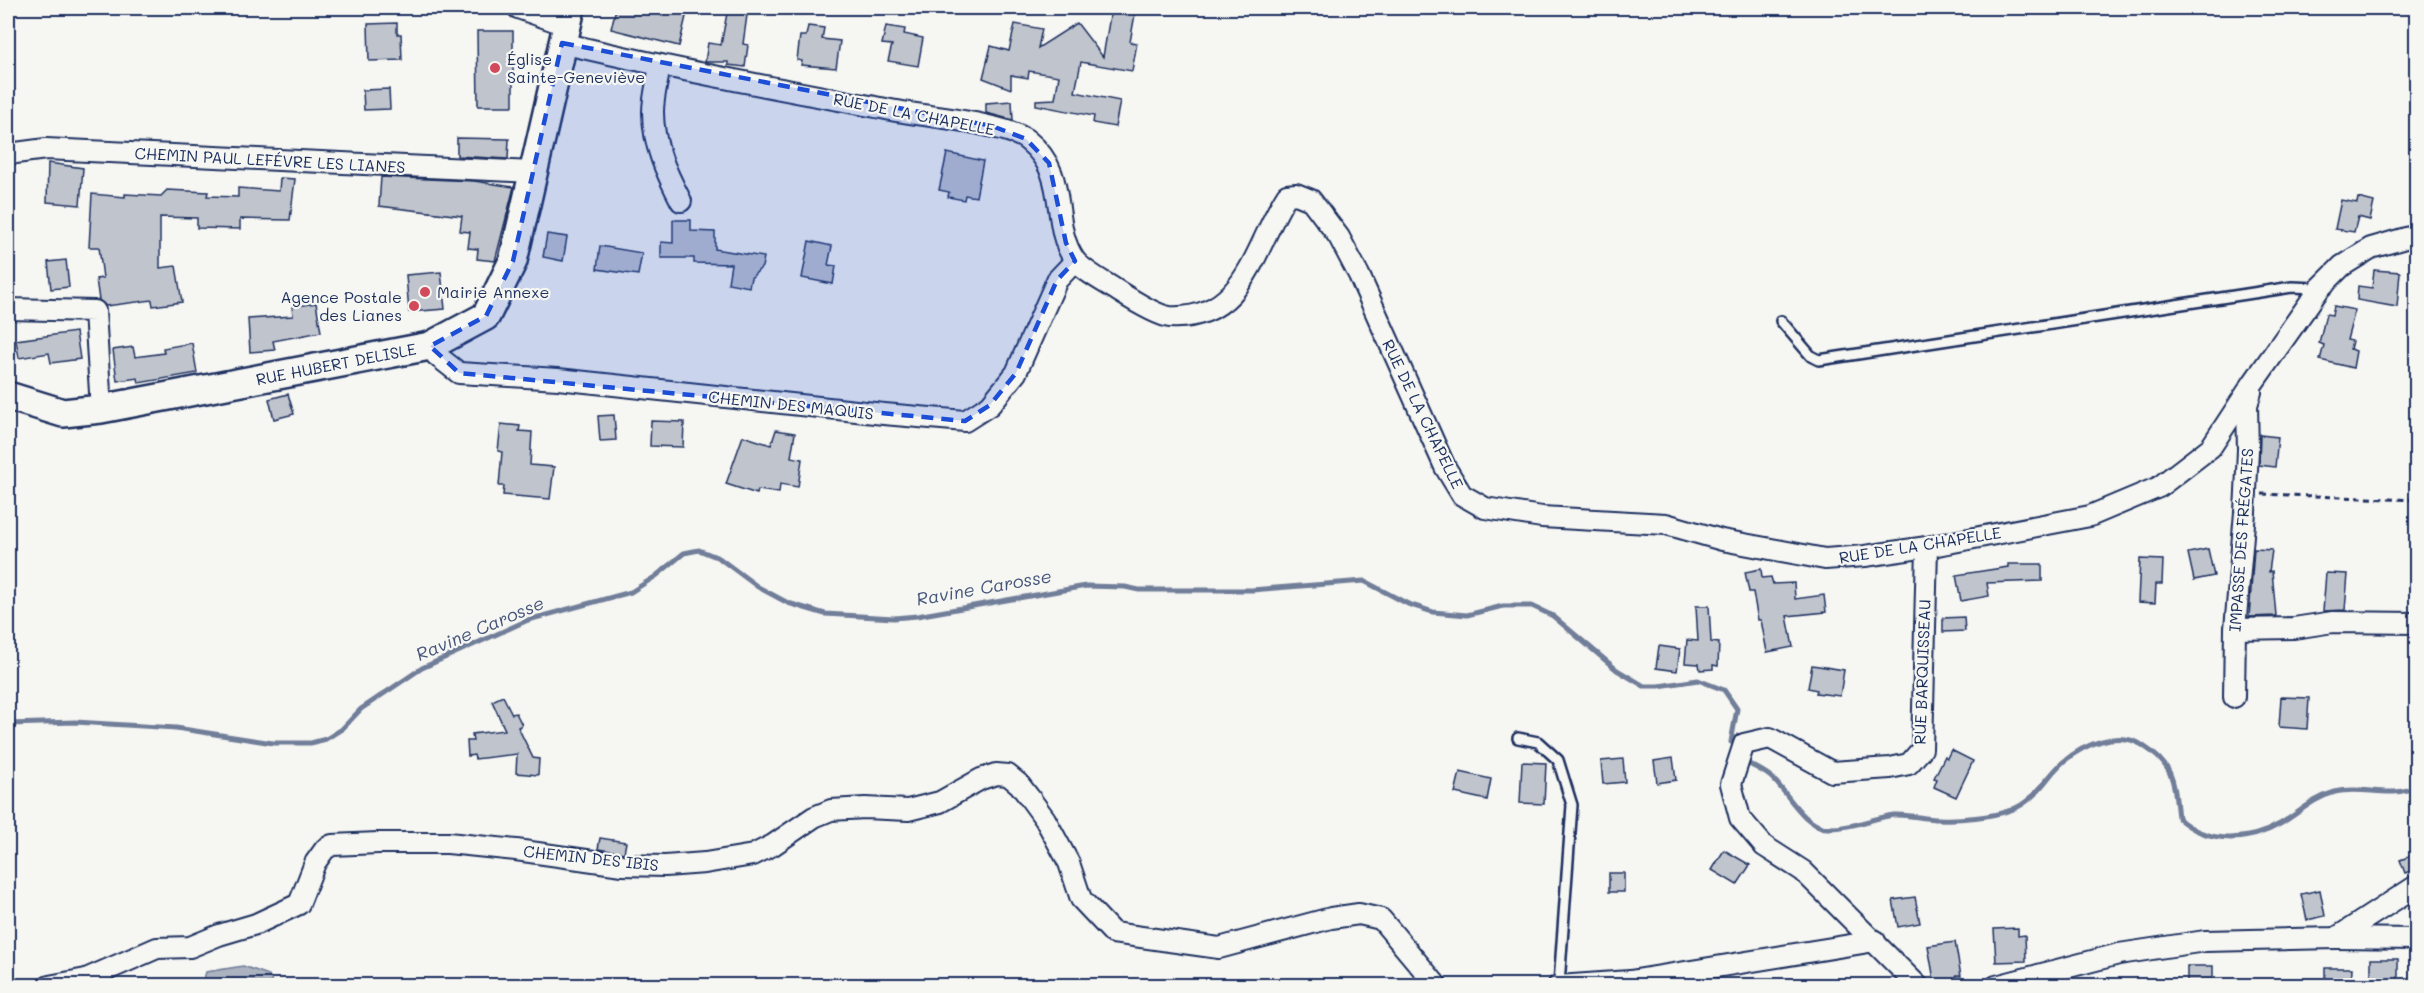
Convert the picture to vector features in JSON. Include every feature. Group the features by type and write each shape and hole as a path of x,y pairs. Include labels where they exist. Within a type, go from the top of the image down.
{"main road":[{"name":"RUE HUBERT DELISLE","path":"8,396 63,413 101,409 430,346 486,316 513,261 566,25"}],"street":[{"name":"RUE DE LA CHAPELLE","path":"518,8 566,25 660,65 893,110 992,126 1026,139 1049,163 1058,195 1066,243 1075,261 1126,297 1168,317 1197,315 1222,303 1247,274 1268,234 1276,212 1287,195 1296,194 1311,200 1339,237 1359,275 1445,467 1462,495 1485,508 1542,517 1666,524 1722,540 1825,559 1927,547 2090,516 2159,487 2211,447 2320,288 2342,266 2371,248 2416,234"},
{"path":"660,65 653,110 655,139 663,167 681,201"},
{"name":"CHEMIN PAUL LEFÉVRE LES LIANES","path":"8,154 46,149 533,172"},
{"name":"CHEMIN DES MAQUIS","path":"430,346 436,355 459,373 558,379 850,411 965,421 990,405 1016,373 1057,280 1075,261"},
{"path":"8,309 95,311 101,409"},
{"name":"IMPASSE DES FRÉGATES","path":"2234,697 2235,629 2248,450 2247,405 2253,383"},
{"name":"RUE BARQUISSEAU","path":"1914,984 1875,940 1803,871 1764,846 1740,818 1731,784 1744,744 1770,738 1832,772 1890,768 1910,764 1922,749 1927,547"},
{"path":"2235,629 2294,628 2333,622 2416,623"},
{"name":"CHEMIN DES IBIS","path":"49,986 86,979 157,948 190,947 256,924 299,904 315,863 325,849 332,845 448,843 622,865 665,866 705,863 753,855 773,845 814,816 831,810 865,808 908,810 940,802 981,779 996,774 1008,775 1029,796 1045,819 1069,863 1081,898 1113,933 1219,948 1322,921 1359,914 1381,919 1437,986"},
{"path":"2336,938 2416,886"},
{"path":"1996,986 2119,954 2205,941 2416,939"},
{"path":"1558,985 1630,981 1875,940"}],"lane":[{"path":"1781,321 1811,356 1819,360 2292,287 2320,288"},
{"path":"1518,738 1538,742 1558,760 1572,805 1558,985"}],"path":[{"path":"2246,493 2416,500"}],"highlighted area":[{"path":"562,43 992,126 1026,139 1049,163 1066,243 1075,261 1057,280 1016,373 990,405 965,421 459,373 430,346 486,316 513,261"}],"shaded area":[{"path":"243,966 269,975 273,985 202,985 206,972"}],"building":[{"path":"616,8 688,8 679,46 611,29"},
{"path":"728,8 748,8 743,44 748,45 745,67 728,65 728,62 705,62 708,43 721,45"},
{"path":"1111,10 1135,14 1130,42 1137,43 1132,71 1081,62 1075,92 1120,101 1115,127 1093,123 1094,116 1036,105 1036,100 1055,99 1059,76 1029,71 1028,78 1011,75 1011,89 983,78 991,46 1009,51 1015,24 1042,29 1038,48 1077,23 1103,57"},
{"path":"397,23 397,34 401,34 402,60 369,61 368,24"},
{"path":"808,26 824,28 822,39 840,41 836,68 801,65 802,61 797,60 800,36 806,36"},
{"path":"886,26 905,29 904,34 923,38 918,66 888,61 892,45 882,44"},
{"name":"Église Sainte-Geneviève","path":"477,31 513,31 513,106 478,106"},
{"path":"389,89 390,109 364,110 363,90"},
{"path":"1012,101 1013,120 986,113 986,103"},
{"path":"457,138 509,139 508,159 457,156"},
{"path":"947,153 983,161 976,197 965,195 964,200 948,197 949,192 939,190"},
{"path":"48,163 83,168 80,205 47,202"},
{"path":"381,177 474,181 514,187 495,261 477,259 478,249 468,248 470,232 460,231 462,216 379,206"},
{"path":"280,178 295,179 290,220 240,219 240,229 197,228 197,218 160,217 160,268 176,266 182,302 153,306 152,300 106,306 99,300 96,279 103,278 99,247 89,247 92,194 125,197 125,194 161,196 167,190 208,192 207,196 238,197 238,188 279,191"},
{"path":"2358,198 2374,202 2370,220 2358,217 2354,232 2335,229 2341,200 2357,203"},
{"path":"673,220 691,220 691,231 715,232 715,249 764,257 762,267 751,278 749,287 728,283 731,264 694,263 694,258 661,258 661,242 673,243"},
{"path":"547,234 567,237 563,261 543,257"},
{"path":"809,241 832,246 828,265 836,266 833,284 802,278"},
{"path":"600,246 642,253 638,275 597,269"},
{"path":"66,260 69,287 51,289 48,262"},
{"path":"2374,270 2400,272 2397,307 2357,300 2358,286 2372,288"},
{"name":"Mairie Annexe","path":"441,272 445,309 409,312 406,275"},
{"path":"316,303 321,332 273,341 275,350 250,352 248,319 293,316 292,307"},
{"path":"2334,306 2355,310 2347,340 2352,341 2350,349 2356,351 2353,368 2320,360 2324,345 2319,343 2326,314 2332,315"},
{"path":"76,332 80,359 51,363 49,353 19,358 16,340"},
{"path":"192,343 197,373 139,383 138,378 117,381 113,350 133,347 135,357 164,353 163,348"},
{"path":"288,394 294,414 274,419 269,399"},
{"path":"614,415 616,440 600,441 598,416"},
{"path":"651,421 684,422 683,447 650,446"},
{"path":"501,424 520,426 519,431 532,432 530,465 554,467 550,499 503,495 504,486 499,486 502,452 498,451"},
{"path":"776,430 795,433 791,457 802,459 798,487 780,484 779,493 758,490 757,494 726,484 743,436 771,445"},
{"path":"2260,435 2278,437 2275,467 2259,465"},
{"path":"2208,549 2214,576 2194,580 2188,553"},
{"path":"2254,549 2272,550 2269,572 2272,571 2276,616 2249,617"},
{"path":"2140,559 2163,560 2162,584 2156,584 2155,603 2138,602"},
{"path":"2008,564 2042,564 2042,581 1987,583 1989,596 1961,601 1956,575 2008,567"},
{"path":"1761,569 1762,578 1771,577 1773,584 1794,583 1795,599 1824,595 1826,612 1787,616 1793,647 1767,652 1761,620 1758,620 1753,592 1749,592 1745,572"},
{"path":"2326,573 2348,574 2345,610 2323,611"},
{"path":"1696,606 1709,606 1711,642 1719,643 1718,666 1713,665 1713,669 1700,670 1699,664 1685,663 1687,640 1698,641"},
{"path":"1964,617 1965,631 1943,632 1943,618"},
{"path":"1659,646 1680,649 1677,671 1656,668"},
{"path":"1812,665 1844,670 1840,696 1816,693 1817,690 1808,688"},
{"path":"503,696 512,714 516,713 522,725 518,727 533,758 539,759 538,775 516,773 517,754 475,759 474,755 468,756 467,741 473,741 472,734 505,730 492,701"},
{"path":"2281,697 2309,698 2307,729 2279,727"},
{"path":"1951,750 1973,761 1956,797 1934,787 1937,779 1934,778 1945,756 1947,758"},
{"path":"1673,758 1676,780 1657,783 1654,761"},
{"path":"1623,759 1625,782 1603,784 1601,761"},
{"path":"1522,762 1546,763 1544,804 1520,803"},
{"path":"1460,772 1491,779 1487,800 1455,793"},
{"path":"600,838 626,842 624,853 598,849"},
{"path":"1724,850 1750,865 1737,885 1712,870"},
{"path":"2416,854 2416,869 2405,873 2400,860"},
{"path":"1609,873 1624,873 1624,892 1609,892"},
{"path":"2320,890 2325,916 2307,920 2301,894"},
{"path":"1915,897 1920,923 1898,927 1893,900"},
{"path":"2018,928 2018,936 2025,935 2026,961 1996,962 1994,929"},
{"path":"1955,942 1961,976 1956,976 1957,981 1939,984 1938,980 1934,980 1928,946"},
{"path":"2371,959 2398,959 2398,980 2371,980"},
{"path":"2187,966 2213,966 2213,986 2187,986"},
{"path":"2325,968 2352,968 2351,986 2325,986"}],"waterway":[{"name":"Ravine Carosse","path":"8,724 75,722 176,728 273,743 311,743 326,739 342,729 361,709 422,668 528,620 631,592 656,576 684,553 699,550 719,558 758,587 788,603 825,614 894,618 917,616 1086,586 1125,587 1139,590 1252,590 1364,581 1408,604 1433,612 1467,615 1503,606 1532,606 1553,616 1617,670 1644,686 1698,680 1724,690 1737,709 1731,742"},
{"name":"Ravine Carosse","path":"1747,763 1771,777 1810,821 1827,828 1844,827 1894,815 1956,819 2011,810 2027,801 2071,755 2101,741 2112,739 2133,741 2161,760 2174,785 2178,818 2189,827 2214,836 2228,838 2254,835 2280,824 2313,802 2335,792 2345,790 2396,792 2416,787"}],"place":[{"name":"Église Sainte-Geneviève","path":"495,68"},
{"name":"Mairie Annexe","path":"425,292"},
{"name":"Agence Postale des Lianes","path":"414,306"}]}
